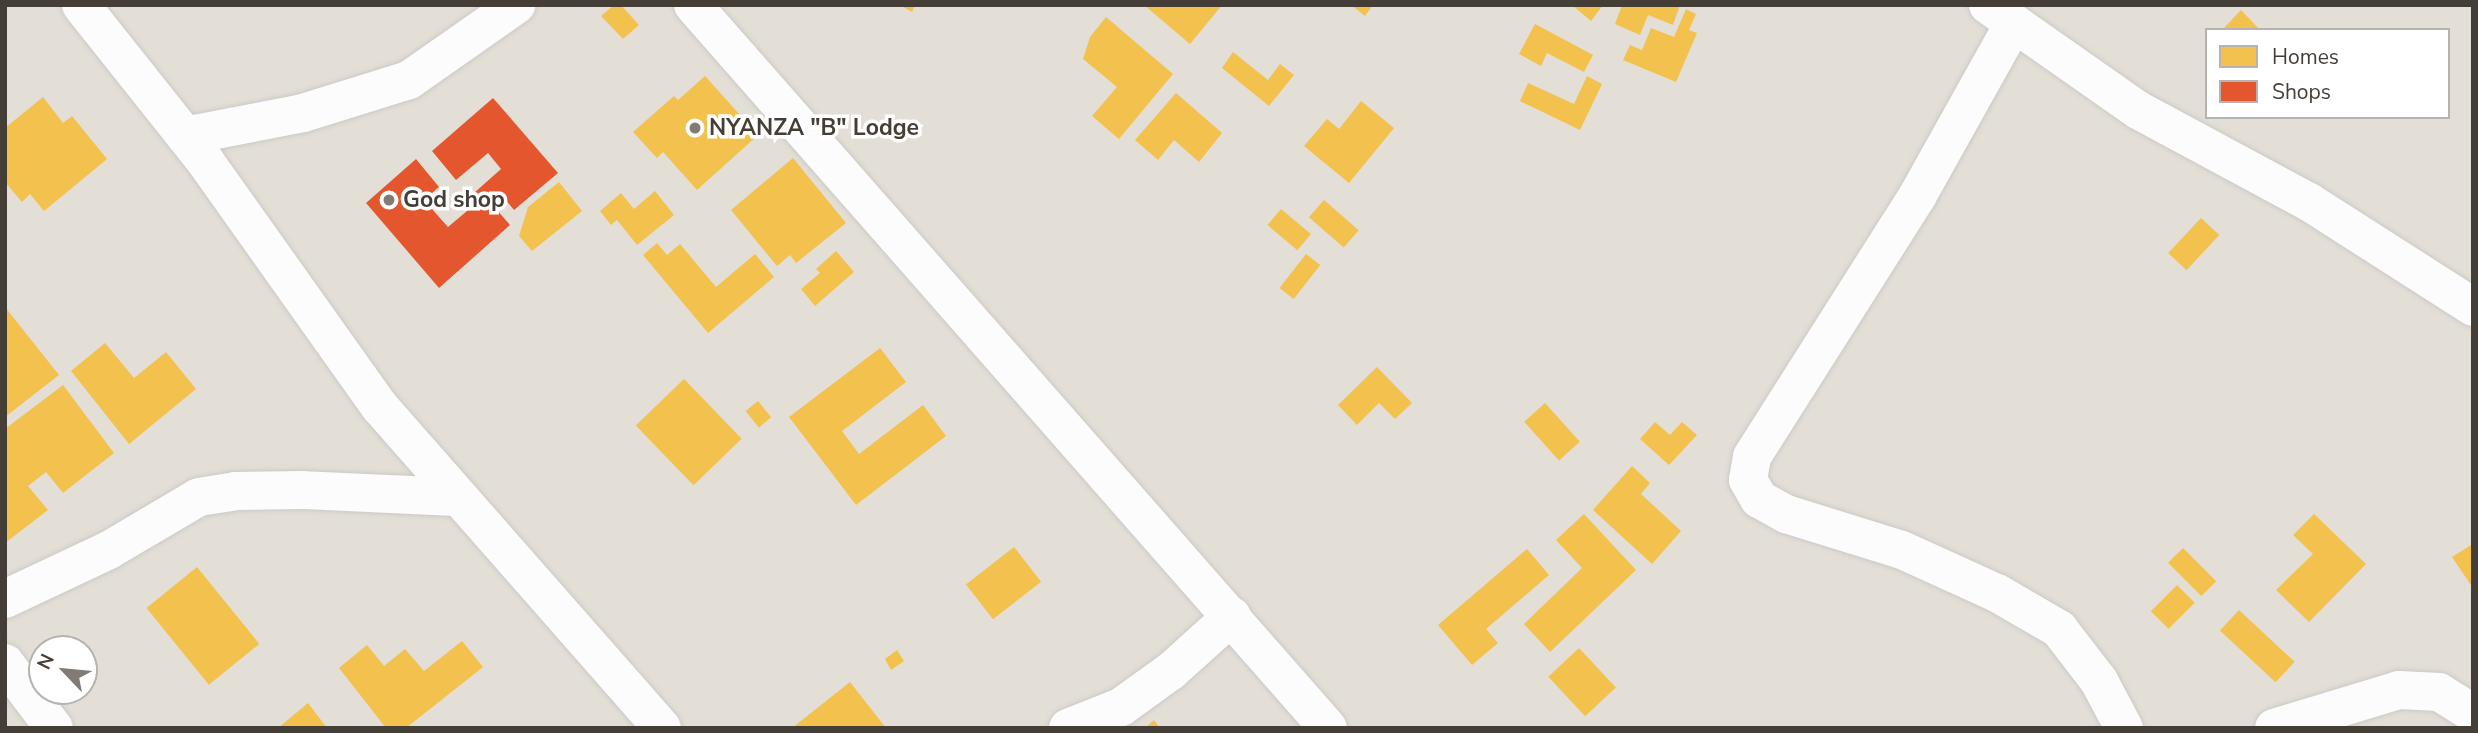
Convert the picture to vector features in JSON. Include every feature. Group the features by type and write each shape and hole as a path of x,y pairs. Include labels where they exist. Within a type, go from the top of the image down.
{"street":[{"path":"81,5 186,136 380,407 662,728"},
{"path":"186,136 303,113 409,80 516,5"},
{"path":"692,5 1328,728"},
{"path":"2124,728 2099,681 2059,629 1997,593 1902,550 1786,514 1759,499 1748,480 1752,457 1918,195 2001,14 2138,110 2309,202 2473,307"},
{"path":"5,599 109,550 199,497 235,491 302,490 458,497"},
{"path":"1068,728 1121,708 1171,671 1231,616"},
{"path":"5,663 54,728"},
{"path":"2274,728 2399,690 2439,692 2473,713"}],"shaded area":[{"path":"5,5 2473,5 2473,728 5,728"}],"building: Homes":[{"path":"614,5 621,5 639,25 623,39 601,16"},
{"path":"900,5 915,5 912,12"},
{"path":"1144,5 1222,5 1190,44"},
{"path":"1351,5 1373,5 1365,16"},
{"path":"1572,5 1603,5 1591,21"},
{"path":"1622,5 1680,5 1673,25 1648,15 1640,35 1615,24"},
{"path":"1686,9 1696,14 1689,30 1697,33 1676,82 1623,60 1630,45 1642,50 1651,28 1674,37"},
{"path":"2241,10 2258,28 2224,28"},
{"path":"1106,17 1173,74 1119,139 1092,116 1117,87 1083,59 1090,37"},
{"path":"1535,24 1593,55 1584,72 1547,53 1541,66 1519,54"},
{"path":"1233,52 1268,80 1280,64 1294,75 1269,106 1222,68"},
{"path":"705,76 758,135 697,190 663,152 657,158 633,132 674,96 678,100"},
{"path":"1587,76 1602,84 1580,130 1520,101 1528,83 1574,104"},
{"path":"1176,93 1222,133 1199,162 1174,140 1158,160 1135,140"},
{"path":"43,97 63,123 72,116 107,159 44,211 30,194 22,202 5,182 5,128"},
{"path":"1361,101 1394,128 1349,183 1304,146 1327,119 1339,129"},
{"path":"793,158 846,223 796,263 790,255 777,266 731,210"},
{"path":"559,182 582,211 532,251 519,236 528,207"},
{"path":"655,191 674,215 637,245 617,220 611,225 600,211 621,193 634,209"},
{"path":"1324,200 1359,230 1344,248 1309,217"},
{"path":"1281,209 1311,234 1297,250 1268,225"},
{"path":"2201,218 2219,235 2187,270 2168,253"},
{"path":"657,243 667,255 680,244 716,287 755,254 774,277 708,333 643,255"},
{"path":"836,251 854,272 815,306 801,289 820,273 816,269"},
{"path":"1306,254 1320,265 1294,299 1280,288"},
{"path":"5,307 59,375 5,417"},
{"path":"105,343 134,378 166,352 196,389 129,444 71,371"},
{"path":"880,348 906,382 842,431 859,454 923,405 946,436 856,505 789,417"},
{"path":"1377,367 1412,403 1395,419 1379,403 1357,425 1338,405"},
{"path":"684,379 742,439 693,485 636,426"},
{"path":"63,385 114,453 63,493 46,472 28,486 48,510 5,543 5,429"},
{"path":"758,401 771,417 759,427 746,411"},
{"path":"1545,403 1580,442 1559,460 1524,422"},
{"path":"1655,422 1670,435 1682,422 1697,435 1669,465 1640,439"},
{"path":"1632,466 1650,483 1641,494 1681,531 1652,564 1593,510"},
{"path":"1584,514 1636,570 1550,652 1524,624 1582,568 1556,540"},
{"path":"2314,514 2366,564 2309,622 2276,590 2313,554 2293,535"},
{"path":"2473,544 2473,588 2452,557"},
{"path":"1014,547 1041,582 993,619 966,585"},
{"path":"2183,548 2216,581 2201,596 2168,563"},
{"path":"1527,549 1549,575 1486,629 1498,643 1472,665 1438,625"},
{"path":"197,567 259,644 209,685 146,608"},
{"path":"2177,585 2195,603 2169,629 2151,611"},
{"path":"2239,610 2295,662 2275,682 2220,630"},
{"path":"462,641 483,667 406,728 386,728 339,668 367,645 384,666 405,649 424,671"},
{"path":"1579,648 1616,687 1585,716 1548,677"},
{"path":"897,650 904,661 891,670 885,659"},
{"path":"850,682 886,728 792,728"},
{"path":"308,703 327,728 278,728"},
{"path":"1154,720 1160,728 1145,728"}],"building: Shops":[{"path":"493,98 558,173 514,210 500,193 490,202 510,225 439,288 366,203 416,159 439,187 424,200 448,227 480,200 474,193 501,169 488,153 456,180 432,151"}],"place":[{"name":"NYANZA \"B\" Lodge","path":"695,128"},
{"name":"God shop","path":"389,200"}]}
